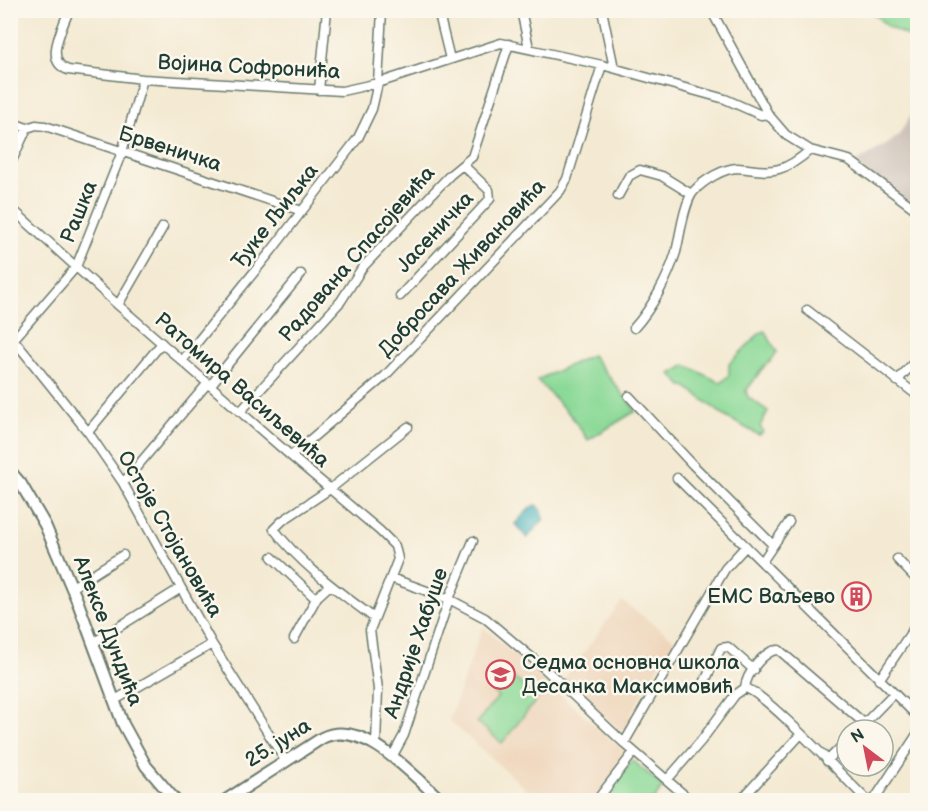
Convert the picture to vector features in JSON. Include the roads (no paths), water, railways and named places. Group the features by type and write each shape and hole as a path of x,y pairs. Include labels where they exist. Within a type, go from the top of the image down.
{"street":[{"name":"Војина Софронића","path":"69,10 55,58 61,67 68,70 142,79 350,90 378,83 494,44 509,44 614,68 725,99 759,114 768,114"},
{"path":"319,90 327,10"},
{"name":"Ђуке Љиљка","path":"182,361 358,138 372,109 378,83 382,10"},
{"path":"438,10 450,59"},
{"path":"520,10 529,48"},
{"path":"602,10 614,68"},
{"path":"711,10 768,114 786,135 810,150 849,160 918,212"},
{"name":"Радована Спасојевића","path":"240,412 341,301 362,268 450,174 472,158 509,44"},
{"name":"Добросава Живановића","path":"291,456 385,376 560,191 567,179 602,65"},
{"name":"Рашка","path":"12,337 76,267 122,152 142,79"},
{"name":"Брвеничка","path":"10,122 27,128 36,125 45,126 302,211"},
{"path":"10,165 27,128"},
{"path":"634,328 647,311 670,268 691,194 707,181 731,168 765,171 779,169 794,162 810,150"},
{"name":"Јасеничка","path":"400,296 490,199 489,190 463,165"},
{"path":"618,195 629,176 640,170 662,176 691,194"},
{"name":"Ратомира Васиљевића","path":"10,207 117,305 395,546 398,559 374,618 370,637 378,690 376,745"},
{"path":"117,305 163,227"},
{"path":"123,483 301,274"},
{"path":"807,310 918,396"},
{"name":"Остоје Стојановића","path":"12,337 88,432 123,483 212,644 285,760"},
{"path":"88,432 162,343"},
{"path":"897,381 918,358"},
{"path":"628,396 773,545"},
{"path":"374,618 329,586 294,553 274,529 282,521 330,489 408,427"},
{"name":"Алексе Дундића","path":"10,471 21,484 45,525 123,724 137,753 175,801"},
{"path":"677,478 918,717"},
{"path":"762,562 789,522"},
{"name":"Андрије Хабуше","path":"392,757 404,735 449,599 473,541"},
{"path":"624,743 725,569 746,546"},
{"path":"71,588 123,555"},
{"path":"273,557 309,594 317,597"},
{"path":"897,560 918,581"},
{"path":"391,578 449,599 485,618 544,668 690,801"},
{"path":"294,639 317,597 329,586"},
{"path":"93,643 181,588"},
{"path":"879,680 918,622"},
{"path":"115,700 212,644"},
{"path":"704,682 721,648 724,647 728,647 754,670"},
{"path":"667,780 701,741 735,695 745,688 754,670 771,651 779,650 851,718"},
{"path":"745,688 756,693 801,734 867,801"},
{"path":"870,718 893,694"},
{"path":"874,801 918,732"},
{"name":"25. јуна","path":"228,800 285,760 333,734 359,737 376,745 441,801"},
{"path":"741,801 801,734"},
{"path":"597,801 634,752"},
{"path":"827,761 835,753"}],"water":[{"path":"536,505 542,511 544,519 527,538 515,524 531,507"}],"place":[{"name":"ЕМС Ваљево","path":"856,596"},
{"name":"Седма основна школа Десанка Максимовић","path":"501,674"}]}
